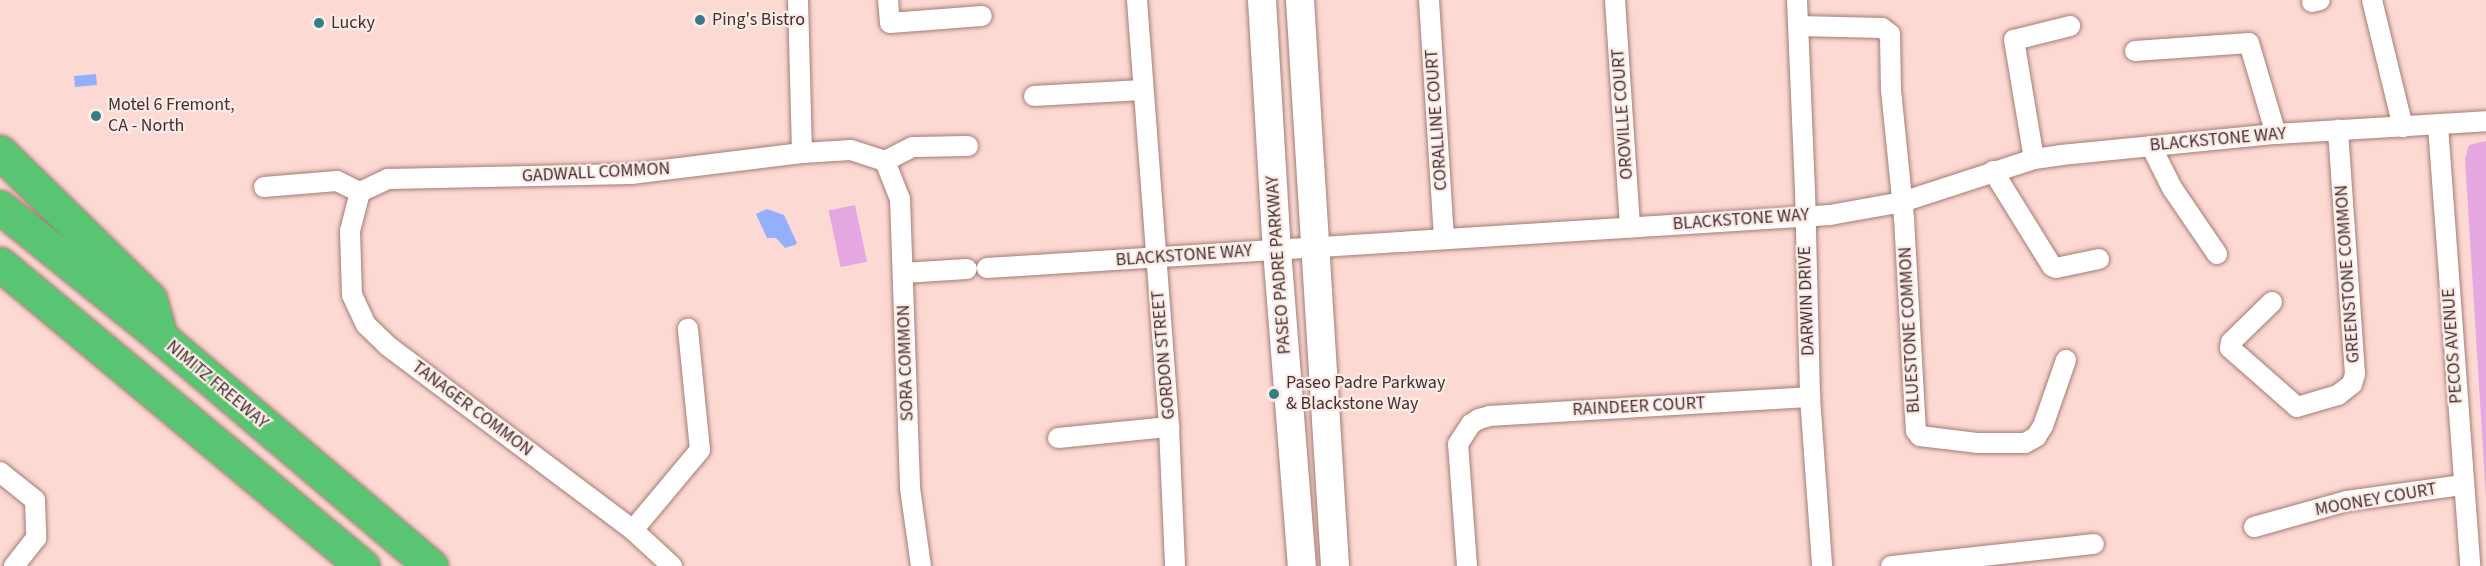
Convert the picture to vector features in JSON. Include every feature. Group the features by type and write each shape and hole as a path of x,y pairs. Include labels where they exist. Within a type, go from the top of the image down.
{"highway":[{"path":"0,152 150,299 161,337"},
{"name":"NIMITZ FREEWAY","path":"0,207 161,337 431,566"},
{"path":"0,264 363,566"},
{"path":"0,288 334,566"},
{"path":"0,293 27,311"}],"main road":[{"name":"PASEO PADRE PARKWAY","path":"1262,0 1277,250 1302,566"},
{"path":"1300,0 1335,566"}],"street":[{"path":"798,0 802,153"},
{"path":"888,0 890,23 982,16"},
{"name":"GORDON STREET","path":"1137,0 1169,427 1175,566"},
{"name":"CORALLINE COURT","path":"1429,0 1444,239"},
{"name":"OROVILLE COURT","path":"1615,0 1630,228"},
{"name":"DARWIN DRIVE","path":"1797,0 1810,397 1822,566"},
{"path":"2372,0 2403,127"},
{"path":"1799,26 1882,27 1887,30 1902,202"},
{"path":"2034,159 2014,40 2070,26"},
{"path":"2135,51 2249,43 2276,134"},
{"path":"1034,96 1142,90"},
{"name":"BLACKSTONE WAY","path":"987,268 1805,216 1902,202 2034,159 2276,134 2438,126 2486,121"},
{"name":"PECOS AVENUE","path":"2438,126 2470,566"},
{"name":"GREENSTONE COMMON","path":"2272,302 2231,342 2230,348 2297,407 2338,395 2352,384 2355,374 2338,130"},
{"path":"885,161 912,147 968,146"},
{"path":"2151,146 2172,188 2217,254"},
{"name":"GADWALL COMMON","path":"357,200 388,179 631,174 802,153 851,150 885,161"},
{"name":"SORA COMMON","path":"885,161 900,199 910,488 921,566"},
{"path":"1993,171 2052,266 2056,268 2099,259"},
{"path":"264,187 337,181 357,200"},
{"name":"TANAGER COMMON","path":"357,200 350,231 352,295 366,325 388,346 633,530 672,566"},
{"name":"BLUESTONE COMMON","path":"1902,202 1916,431 1920,436 1977,443 2025,443 2037,437 2066,360"},
{"path":"903,273 967,269"},
{"path":"633,530 700,450 688,329"},
{"name":"RAINDEER COURT","path":"1467,566 1458,444 1471,424 1490,416 1810,397"},
{"path":"1058,438 1169,427"},
{"path":"0,472 35,500 36,538 14,566"},
{"name":"MOONEY COURT","path":"2254,527 2347,501 2463,485"},
{"path":"1891,566 2094,544"}],"shaded area":[{"path":"2486,141 2486,498 2465,159 2469,145"},
{"path":"855,205 867,262 841,267 829,211"}],"water":[{"path":"96,74 97,85 75,87 74,76"},
{"path":"767,209 784,215 797,243 795,245 785,248 776,238 767,238 756,214"}],"place":[{"name":"Ping's Bistro","path":"700,20"},
{"name":"Lucky","path":"319,23"},
{"name":"Motel 6 Fremont, CA - North","path":"96,116"},
{"name":"Paseo Padre Parkway & Blackstone Way","path":"1274,394"}]}
